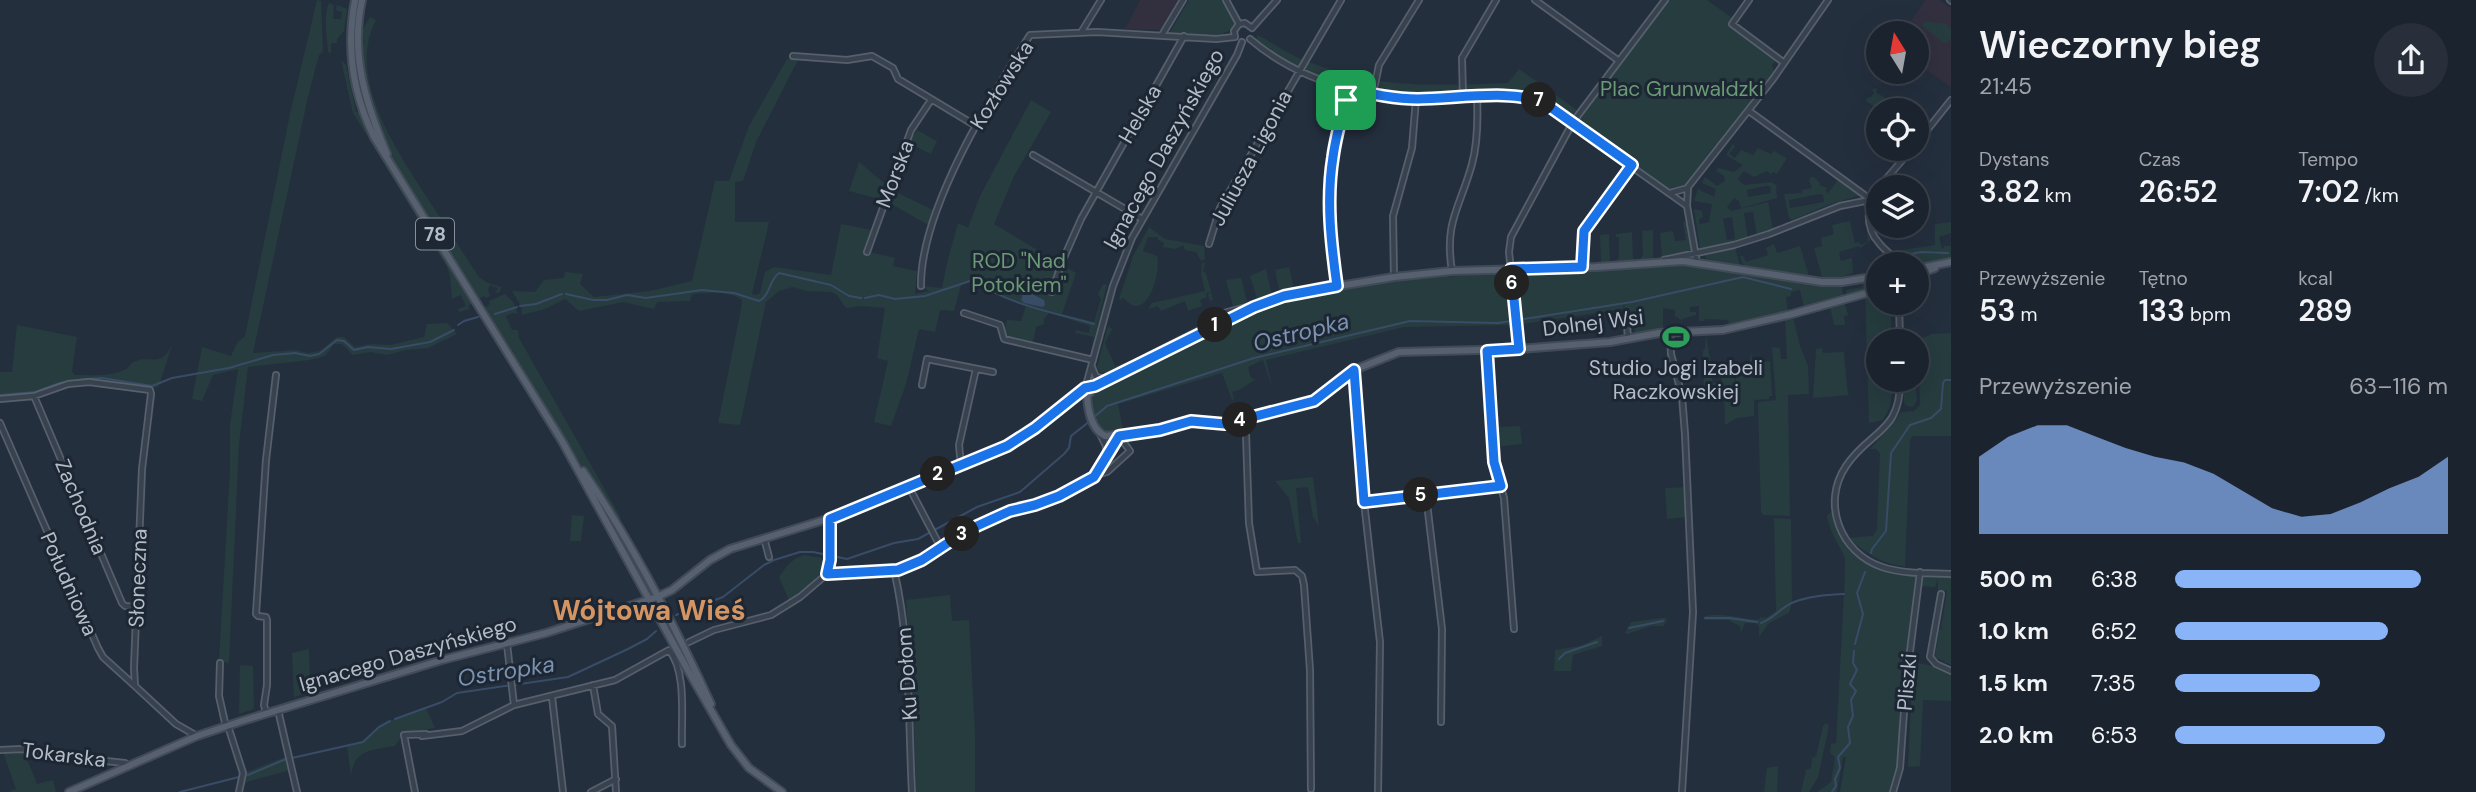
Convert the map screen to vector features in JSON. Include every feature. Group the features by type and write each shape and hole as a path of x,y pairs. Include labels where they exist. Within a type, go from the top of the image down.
{"main road":[{"name":"78","path":"355,0 351,32 352,62 355,84 368,125 562,441 606,505 690,656 724,733"},
{"name":"78","path":"362,0 358,36 362,83 370,112 393,168"},
{"path":"1085,388 1095,386 1261,304 1284,296 1394,277 1452,271 1582,267 1662,261 1697,263 1822,282 1866,279"},
{"path":"1929,267 1949,263"},
{"path":"1929,270 1949,263"},
{"name":"Dolnej Wsi","path":"1099,433 1119,436 1160,430 1191,421 1220,424 1314,401 1354,370 1399,352 1519,349 1610,342 1670,332 1723,330 1866,293"},
{"path":"1095,386 1087,400 1090,415 1099,433"},
{"name":"Ignacego Daszyńskiego","path":"69,792 197,736 266,713 442,660 551,632 657,597 672,590 718,555 764,538 830,519 1011,444 1085,388"},
{"path":"1070,400 1087,400"},
{"name":"78","path":"562,441 724,733 749,768 782,792"}],"street":[{"path":"1082,31 1101,0"},
{"path":"1161,35 1183,0"},
{"path":"1226,0 1239,24"},
{"path":"1252,27 1277,0"},
{"name":"Juliusza Ligonia","path":"1209,244 1220,208 1341,0"},
{"path":"1373,94 1379,65 1419,0"},
{"path":"1463,98 1462,58 1496,0"},
{"path":"1535,0 1619,61"},
{"path":"1519,349 1511,269 1511,237 1573,122 1665,0"},
{"path":"1749,0 1731,24 1784,62"},
{"path":"1670,193 1688,187 1749,111 1828,0"},
{"path":"1251,39 1242,42 1235,37 1234,31 1239,24 1245,23 1252,27"},
{"path":"1251,39 1252,27"},
{"name":"Kozłowska","path":"921,286 921,271 937,212 976,126 1030,35 1082,31 1216,39 1235,37"},
{"name":"Helska","path":"1052,292 1062,262 1096,192 1184,36"},
{"path":"1251,39 1268,55 1298,71 1349,89 1416,99 1515,96 1532,98 1573,122 1687,206"},
{"name":"Ignacego Daszyńskiego","path":"1085,388 1122,259 1242,42"},
{"path":"793,56 847,60 877,57 893,68 898,79 976,126"},
{"path":"1337,286 1330,229 1331,178 1334,149 1349,89"},
{"path":"1452,271 1449,234 1473,158 1478,124 1477,97"},
{"path":"1394,277 1393,216 1413,142 1416,99"},
{"name":"Morska","path":"867,252 911,131 931,100"},
{"path":"1929,128 1951,100"},
{"path":"1749,111 1866,197"},
{"path":"1033,155 1142,219"},
{"path":"1889,175 1902,161"},
{"path":"1582,267 1584,231 1632,165"},
{"path":"1688,187 1687,206 1697,263"},
{"path":"1662,261 1753,239 1824,211 1866,201"},
{"path":"1876,238 1889,252"},
{"path":"1220,314 1261,304"},
{"path":"964,313 1000,325 1003,339 1093,360"},
{"path":"1627,326 1629,339"},
{"name":"Dolnej Wsi","path":"1670,332 1671,354 1683,409 1693,612 1682,792"},
{"path":"1487,351 1494,462 1504,498 1514,629"},
{"path":"922,385 927,359 993,372"},
{"path":"1092,367 1096,377 1109,379"},
{"path":"961,465 959,445 976,369"},
{"path":"1354,370 1364,502 1380,642 1378,792"},
{"name":"Ignacego Daszyńskiego","path":"266,713 267,620 266,617 256,614 266,460 276,375"},
{"name":"Słoneczna","path":"34,396 68,384 89,382 150,391 142,469 135,686"},
{"path":"1085,388 1087,400"},
{"path":"1899,392 1898,406 1891,421 1851,459 1840,477 1835,497 1835,514 1841,532 1860,555 1889,569 1951,573"},
{"path":"0,398 34,396"},
{"name":"Zachodnia","path":"34,396 122,603 136,607"},
{"path":"1242,420 1246,434 1249,523 1257,572 1295,570 1302,576 1304,585 1310,670 1311,789"},
{"name":"Południowa","path":"0,423 98,648 103,657 135,686"},
{"path":"1099,433 1106,446 1105,456"},
{"path":"689,642 714,630 771,615 800,597 827,574 894,570 922,560 966,531 992,519 1059,496 1092,480 1119,436 1130,451 1107,472 1096,475"},
{"path":"1364,502 1501,486"},
{"path":"909,487 941,548"},
{"path":"1426,495 1442,629 1441,722"},
{"path":"827,574 830,560 830,519"},
{"path":"764,538 769,556"},
{"name":"Ku Dołom","path":"894,570 901,601 905,644 911,792"},
{"name":"Pliszki","path":"1894,792 1900,768 1905,690 1920,572"},
{"name":"Pliszki","path":"1941,594 1930,657 1936,664 1951,671"},
{"path":"507,643 514,705"},
{"path":"422,736 462,732 507,706 615,680 669,650 680,669 682,680 682,744"},
{"path":"220,663 219,696 242,775 239,792"},
{"path":"593,685 598,714 612,726 616,792"},
{"path":"135,686 176,724 197,736"},
{"path":"552,697 564,792"},
{"path":"278,710 296,791 288,792"},
{"path":"415,792 404,735 430,735"},
{"name":"Tokarska","path":"0,750 42,751 86,760 123,762 127,765"},
{"path":"591,792 616,779"}],"shaded area":[{"path":"1140,0 1179,0 1161,30 1125,29"},
{"path":"1926,0 1939,0 1951,8 1951,87 1929,72 1929,21 1911,21"}],"green space":[{"path":"317,0 321,1 323,52 319,55 308,97 253,353 320,351 337,337 344,337 355,347 390,345 424,337 427,324 447,323 457,334 428,348 387,355 371,352 353,355 342,344 334,344 325,356 248,367 239,444 229,663 219,661 230,425 238,369 213,375 202,401 192,399 202,347 231,356 237,343 245,336 290,114"},
{"path":"1189,0 1223,0 1237,24 1231,30 1215,35 1170,32"},
{"name":"Plac Grunwaldzki","path":"1667,0 1707,0 1732,18 1729,25 1776,60 1772,66 1775,73 1686,186 1669,190 1576,122"},
{"path":"329,3 334,5 333,19 341,19 342,12 336,10 337,5 347,9 344,31 337,43 331,43 331,53 328,52 326,27"},
{"path":"370,17 376,20 368,42 367,65 378,112 401,157 479,277 501,287 500,292 495,293 498,288 490,285 490,296 479,299 420,209 381,137 370,107 361,60 364,55 364,40 360,34"},
{"path":"1929,22 1946,24 1951,29 1951,37 1944,43 1929,31"},
{"path":"1258,35 1306,61 1357,77 1382,81 1430,85 1508,83 1519,69 1577,110 1571,118 1539,98 1515,92 1428,95 1375,92 1348,86 1299,69 1276,56 1256,39"},
{"name":"ROD \"Nad Potokiem\"","path":"787,59 798,60 756,142 743,181 735,182 735,222 769,222 752,294 760,293 765,272 774,267 831,275 841,224 872,230 865,251 895,258 893,266 917,271 915,294 929,291 921,286 942,288 958,223 968,228 980,196 1031,100 1051,112 1014,176 994,224 1076,273 1062,314 1094,322 1101,299 1098,294 1103,284 1107,285 1094,334 1108,290 1089,356 1094,337 1075,333 1076,330 1089,333 1090,326 1046,310 1049,313 1044,324 1036,327 1033,342 1003,336 1007,320 1021,321 1026,306 1002,297 980,283 971,281 958,284 961,285 954,311 940,310 935,332 919,329 906,384 891,426 874,422 888,361 877,358 885,308 846,308 837,295 831,292 806,291 793,287 779,291 766,302 740,425 718,423 742,300 718,293 692,294 690,301 657,302 654,309 623,302 579,311 565,299 545,309 522,315 521,306 512,291 535,292 544,280 564,278 565,272 583,274 580,284 594,297 650,291 692,281 715,181 729,181 749,126"},
{"path":"341,60 346,65 356,112 368,127 473,303 468,306 470,309 459,312 458,309 466,306 461,295 452,299 447,267 353,113"},
{"path":"1878,89 1876,92 1881,96 1883,93 1884,98 1867,98 1874,93 1872,90"},
{"path":"917,130 937,141 931,154 909,143"},
{"path":"1733,144 1735,146 1729,154 1735,158 1741,150 1753,155 1758,148 1771,154 1774,151 1787,158 1777,174 1773,172 1771,175 1767,171 1754,177 1744,171 1738,179 1744,185 1771,182 1776,185 1777,198 1741,208 1739,201 1734,198 1727,207 1731,211 1768,202 1773,230 1757,236 1753,212 1744,213 1748,239 1700,250 1694,209 1702,211 1700,224 1709,222 1712,204 1694,201 1698,189 1714,197 1716,189 1702,183 1705,177 1717,186 1725,181 1724,176 1716,171 1718,168 1734,172 1743,165 1726,155","holes":["1770,186 1771,193 1748,197 1747,190","1732,217 1735,239 1727,240 1723,219"]},
{"path":"859,162 884,183 879,199 849,191"},
{"path":"1814,177 1819,185 1827,188 1825,191 1828,193 1838,180 1858,196 1792,220 1789,218 1784,194 1802,193 1802,190 1812,188 1809,180","holes":["1823,195 1824,202 1790,208 1789,200"]},
{"path":"890,189 937,212 932,227 886,201"},
{"path":"1687,221 1691,251 1662,257 1660,233 1673,231 1675,241 1686,240 1683,222"},
{"path":"1850,221 1855,243 1862,245 1868,242 1868,238 1871,240 1860,248 1859,246 1839,252 1841,261 1852,258 1853,273 1843,277 1822,277 1814,248 1822,246 1821,238 1834,234 1832,225"},
{"path":"1951,222 1951,233 1939,237 1942,249 1951,246 1951,258 1929,264 1929,252 1903,252 1935,245 1935,224"},
{"path":"1149,227 1165,239 1204,246 1205,259 1201,261 1196,252 1185,250 1183,245 1176,249 1163,247 1164,243 1158,240 1158,237 1148,237 1143,251 1157,256 1155,284 1145,302 1139,306 1131,305 1123,297 1122,300 1119,299 1133,256"},
{"path":"1653,230 1653,258 1640,260 1643,255 1642,231"},
{"path":"1632,232 1633,260 1617,261 1619,237 1616,237 1616,234"},
{"path":"1609,234 1610,263 1601,263 1600,235"},
{"path":"1774,244 1777,253 1800,246 1809,276 1744,267 1740,256 1743,256 1746,262 1768,255 1766,248"},
{"path":"1735,247 1740,266 1706,259 1705,255"},
{"path":"1202,262 1205,263 1203,271 1206,273 1213,300 1210,301 1210,292 1200,300 1202,306 1188,311 1185,301 1161,311 1158,306 1148,309 1152,303 1205,291 1201,274"},
{"path":"1673,264 1799,282 1846,284 1866,282 1866,315 1891,315 1891,329 1866,329 1865,291 1847,296 1846,290 1862,287 1863,284 1842,286 1843,296 1804,307 1800,290 1791,292 1791,296 1786,297 1788,312 1729,325 1728,320 1699,321 1699,306 1690,307 1690,312 1696,312 1696,315 1682,319 1681,328 1681,320 1675,316 1675,310 1663,308 1663,329 1635,333 1634,326 1627,327 1624,303 1623,309 1522,324 1515,275"},
{"path":"1289,267 1294,289 1280,293 1275,270"},
{"path":"1266,269 1272,295 1257,299 1250,276"},
{"path":"1501,273 1508,276 1512,325 1404,327 1266,360 1273,390 1263,360 1248,367 1251,378 1256,379 1232,392 1232,400 1222,373 1118,404 1123,431 1105,433 1096,422 1090,397 1093,391 1258,308 1337,290 1400,280"},
{"path":"1241,278 1247,302 1233,306 1226,280"},
{"path":"505,294 513,302 518,314 506,316 512,330 518,330 519,338 621,518 618,520 484,308 490,304 489,301"},
{"path":"1845,304 1848,315 1844,316 1845,325 1834,325 1830,307"},
{"path":"1793,318 1808,366 1809,394 1788,395 1790,516 1763,515 1758,405 1759,402 1776,400 1772,347 1780,348 1781,359 1787,359 1785,320"},
{"path":"1218,319 1217,322 1157,353 1145,353 1199,325"},
{"path":"17,325 77,337 72,371 75,375 120,372 140,360 163,357 172,345 159,386 150,390 101,382 68,384 34,396 0,399 0,372 12,372"},
{"path":"1108,326 1112,329 1105,343 1115,366 1133,360 1107,374 1100,372 1097,367"},
{"path":"1951,333 1951,436 1913,436 1910,440 1905,566 1882,560 1848,538 1873,536 1877,529 1880,454 1876,449 1870,449 1901,412 1914,411 1920,405 1920,392 1929,392 1929,335"},
{"path":"1706,335 1710,360 1709,377 1712,377 1713,383 1722,382 1721,372 1712,371 1723,370 1724,365 1736,381 1736,372 1753,372 1752,365 1749,365 1751,352 1753,364 1770,361 1772,396 1769,396 1769,399 1754,400 1754,416 1737,418 1725,425 1724,390 1704,390 1703,365 1707,365 1707,361 1703,360 1703,351"},
{"path":"1822,348 1823,353 1844,352 1848,395 1813,398 1816,349"},
{"path":"1868,392 1892,392 1890,407 1883,420 1869,423"},
{"path":"1904,392 1916,392 1917,400 1913,407 1904,403"},
{"path":"1520,426 1522,444 1495,447 1494,427"},
{"path":"1313,477 1319,526 1313,517 1308,487 1296,488 1301,543 1298,543 1289,498 1275,481"},
{"path":"1686,487 1687,517 1667,519 1665,488"},
{"path":"1835,508 1847,539 1864,557 1874,563 1920,572 1918,585 1913,585 1915,588 1902,694 1899,764 1890,792 1840,792 1846,757 1843,757 1837,792 1817,792 1831,782 1835,757 1830,753 1831,744 1836,743 1845,560 1827,516"},
{"path":"572,515 584,516 581,541 570,541"},
{"path":"1774,518 1791,519 1792,602 1789,613 1769,623 1759,637 1759,626 1756,623 1745,623 1741,633 1740,626 1728,620 1704,620 1705,616 1719,615 1759,620 1760,617 1766,618 1776,611"},
{"path":"804,555 829,559 812,582 789,600 779,577 792,561"},
{"path":"1924,576 1951,577 1951,665 1935,657 1939,630 1943,628 1947,591 1938,590 1938,579 1935,587 1921,586"},
{"path":"950,595 952,621 969,620 975,792 916,792 906,600"},
{"path":"1666,618 1663,626 1651,626 1625,633 1631,622"},
{"path":"1602,636 1602,646 1573,655 1571,671 1554,671 1555,650 1580,646"},
{"path":"309,649 310,692 294,697 292,653"},
{"path":"1912,662 1933,666 1951,674 1951,701 1923,700 1920,766 1908,767 1911,700 1908,700"},
{"path":"240,665 253,666 254,709 239,714"},
{"path":"426,708 435,728 404,733 395,746 366,752 356,760 351,776 347,746 363,742 384,723"},
{"path":"1826,723 1829,726 1818,777 1809,792 1801,792 1806,770 1811,768 1812,758 1816,756"},
{"path":"5,749 23,749 37,784 53,780 56,792 8,792 16,789 3,752"},
{"path":"290,755 290,770 247,782 240,792 244,773"},
{"path":"1778,766 1777,792 1764,792 1767,768"}],"water":[{"path":"1024,290 1044,300 1045,305 1043,307 1024,303 1021,300"}],"waterway":[{"name":"Ostropka","path":"1929,252 1948,253"},
{"path":"566,294 607,300 627,295 646,298 702,290 734,293 759,301 779,273 831,285 849,296 861,298"},
{"name":"Ostropka","path":"1094,417 1107,406 1254,358 1410,321 1498,323 1632,302 1743,277 1791,289"},
{"path":"865,298 879,295 895,299 925,296 973,280 1016,302 1094,324"},
{"path":"520,306 536,304 562,294"},
{"path":"495,314 517,307"},
{"path":"458,325 478,317"},
{"path":"0,395 35,392 60,383 102,378 152,386 172,378 229,368 273,355 319,354 337,340 344,341 354,350 368,347 391,349 430,342 454,330"},
{"path":"1871,553 1886,531 1891,453 1910,425 1931,418 1941,409 1943,383 1945,380 1951,380"},
{"name":"Ostropka","path":"676,615 723,597 774,560 800,552 847,559 894,543 918,539 977,507 1020,492 1064,454 1069,448 1071,436 1090,421"},
{"path":"1855,644 1863,614 1857,593 1865,572"},
{"path":"1761,623 1794,602 1844,594"},
{"path":"1705,618 1757,622"},
{"path":"1629,628 1663,621"},
{"name":"Ostropka","path":"395,719 442,702 457,693 568,677 628,649 656,631"},
{"path":"1559,659 1565,653 1597,642"},
{"path":"1832,792 1840,768 1838,757 1850,743 1848,727 1853,716 1851,700 1856,691 1850,684 1857,670 1853,663 1854,651"},
{"name":"Ostropka","path":"292,758 363,742 390,721"},
{"name":"Ostropka","path":"248,775 286,759"},
{"name":"Ostropka","path":"180,792 239,777"}],"place":[{"name":"Studio Jogi Izabeli Raczkowskiej","path":"1676,337"}],"district":[{"name":"Wójtowa Wieś","path":"649,610"}],"route":[{"path":"1349,89 1416,99 1524,96 1546,104 1632,165 1584,231 1582,267 1511,269 1519,349 1487,351 1495,472 1501,486 1364,502 1354,370 1314,401 1225,424 1191,421 1160,430 1119,436 1092,480 1059,496 1010,511 966,531 922,560 898,570 827,574 830,560 830,519 1007,446 1035,428 1085,388 1095,386 1254,307 1284,296 1337,286 1331,248 1329,200 1333,155 1346,100 1349,89"}]}
